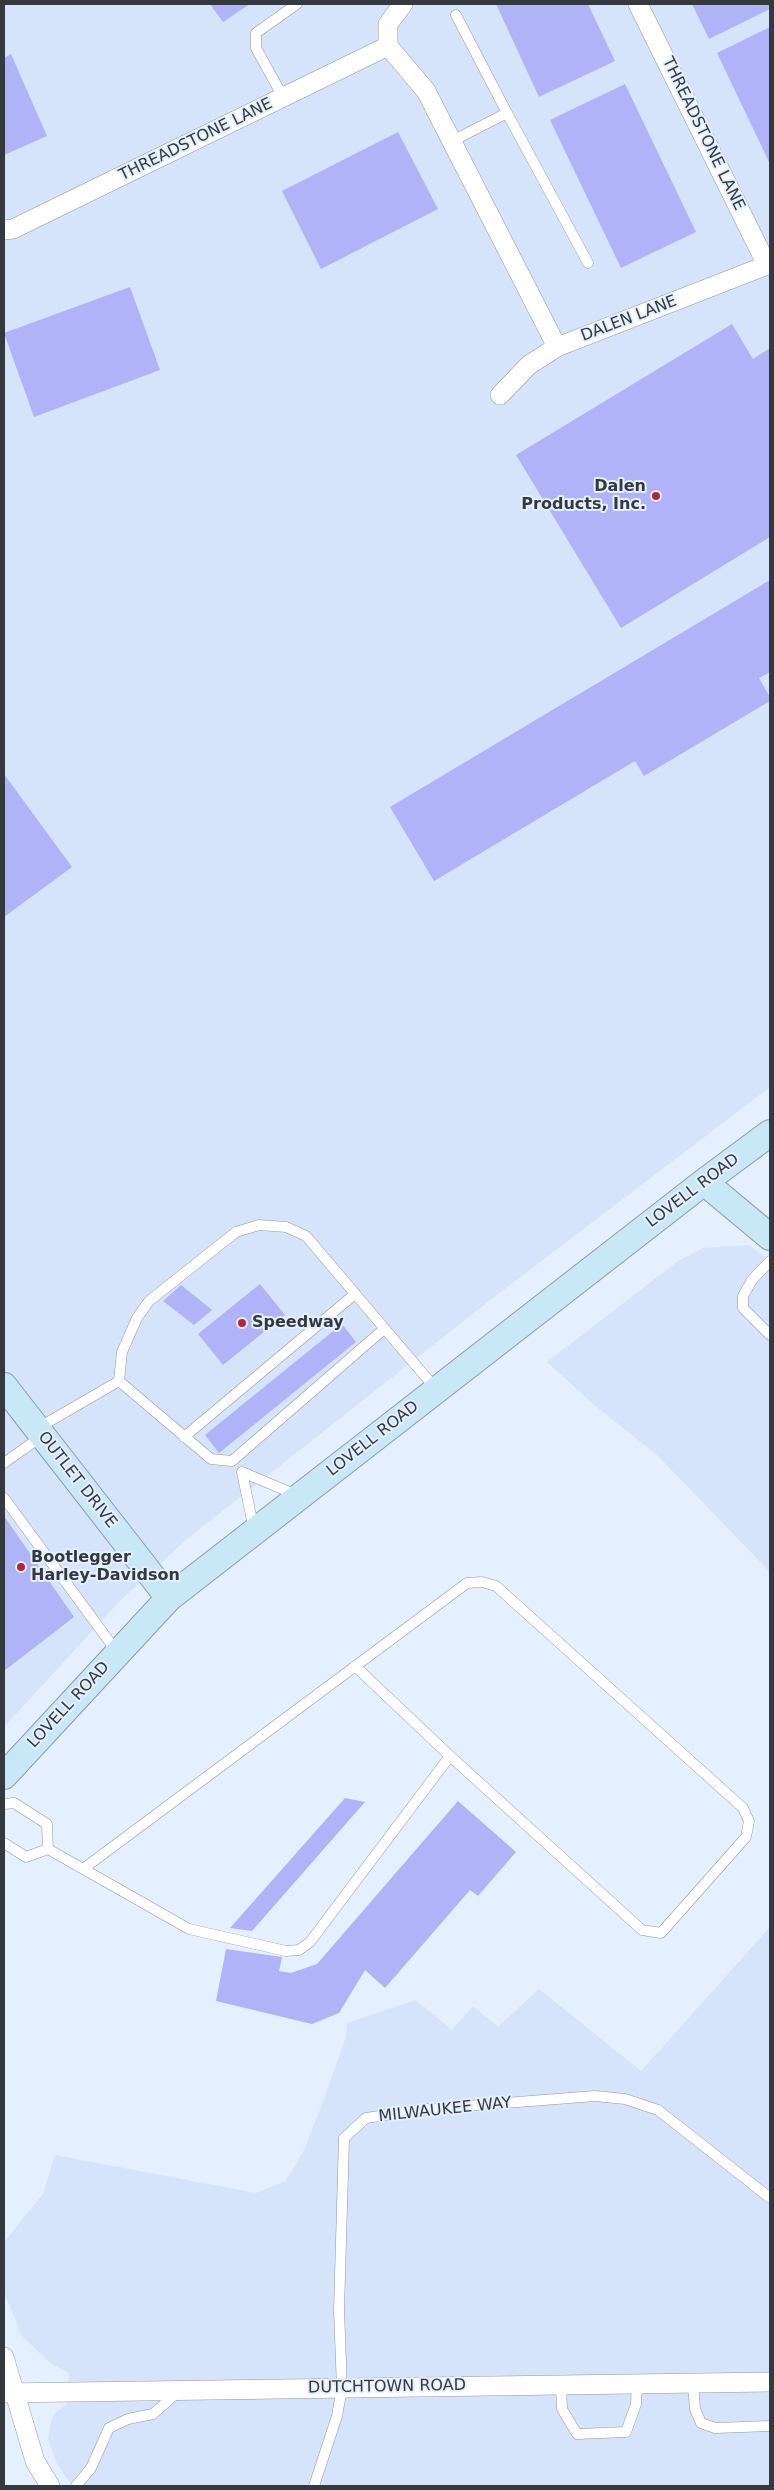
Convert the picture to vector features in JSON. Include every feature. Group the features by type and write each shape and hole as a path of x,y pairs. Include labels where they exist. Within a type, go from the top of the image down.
{"main road":[{"name":"LOVELL ROAD","path":"4,1776 169,1598 436,1389 770,1133"},
{"path":"704,1182 770,1237"},
{"name":"OUTLET DRIVE","path":"4,1386 169,1598"}],"street":[{"path":"403,4 388,24 388,46 426,92 557,347"},
{"name":"THREADSTONE LANE","path":"638,4 769,264"},
{"name":"THREADSTONE LANE","path":"4,230 13,229 388,46"},
{"name":"DALEN LANE","path":"500,395 529,364 557,347 769,264"},
{"path":"4,2357 10,2393 35,2461 50,2486"},
{"name":"DUTCHTOWN ROAD","path":"10,2393 770,2382"}],"lane":[{"path":"283,97 256,48 256,32 298,4"},
{"path":"456,15 588,263"},
{"path":"452,142 507,113"},
{"path":"119,1381 122,1352 137,1318 149,1301 236,1232 259,1225 286,1227 306,1236 436,1389"},
{"path":"770,1261 752,1280 743,1296 744,1308 770,1335"},
{"path":"184,1437 355,1294"},
{"path":"232,1461 384,1328"},
{"path":"4,1463 40,1432 119,1381"},
{"path":"119,1381 211,1459 232,1461 242,1472 299,1496"},
{"path":"242,1472 254,1531"},
{"path":"4,1498 118,1653"},
{"path":"83,1869 355,1666 467,1583 482,1582 496,1586 743,1808 749,1821 746,1837 662,1934 642,1930 450,1756 355,1666"},
{"path":"4,1843 26,1856 48,1849 189,1929 286,1951 300,1950 310,1942 450,1756"},
{"path":"4,1804 14,1804 48,1824 48,1849"},
{"name":"MILWAUKEE WAY","path":"314,2486 337,2416 342,2388 340,2310 344,2138 366,2118 428,2109 595,2096 625,2099 658,2110 770,2198"},
{"path":"693,2383 695,2408 701,2423 715,2428 770,2426"},
{"path":"561,2385 562,2409 577,2434 626,2432 636,2404 637,2384"},
{"path":"76,2486 91,2468 109,2428 128,2419 153,2414 179,2390"}],"shaded area":[{"path":"4,4 770,4 770,1087 489,1301 187,1539 119,1602 4,1727"},
{"path":"749,1245 770,1261 770,1572 658,1456 593,1404 547,1362 678,1261 703,1248"},
{"path":"770,1927 770,2486 73,2486 67,2479 56,2462 48,2438 51,2421 56,2412 67,2404 69,2373 50,2363 22,2336 4,2292 4,2242 43,2194 55,2155 256,2193 286,2181 304,2150 321,2107 346,2037 347,2023 416,2000 452,2030 473,2006 498,2027 539,1989 641,2071"}],"building":[{"path":"210,4 250,4 223,22"},
{"path":"496,4 588,4 615,61 539,97"},
{"path":"692,4 770,4 770,9 709,39"},
{"path":"770,27 770,164 717,53"},
{"path":"11,54 47,136 4,155 4,58"},
{"path":"625,84 696,232 621,268 550,120"},
{"path":"398,132 438,209 321,269 282,191"},
{"path":"130,287 160,370 34,417 4,333"},
{"name":"Dalen Products, Inc.","path":"732,324 753,359 770,348 770,537 621,628 516,455"},
{"path":"770,580 770,672 759,678 770,697 770,701 644,776 635,761 434,881 390,807"},
{"path":"4,774 72,867 4,917"},
{"path":"260,1284 285,1315 223,1365 198,1334"},
{"path":"181,1285 212,1310 194,1325 163,1301"},
{"path":"342,1324 356,1342 219,1453 205,1435"},
{"name":"Bootlegger Harley-Davidson","path":"4,1516 74,1617 4,1671"},
{"path":"345,1798 365,1802 252,1931 230,1928"},
{"path":"458,1801 516,1852 478,1896 470,1890 385,1988 365,1970 339,2013 312,2024 216,2001 226,1949 282,1957 279,1971 291,1973 317,1964"}],"place":[{"name":"Dalen Products, Inc.","path":"656,496"},
{"name":"Speedway","path":"242,1323"},
{"name":"Bootlegger Harley-Davidson","path":"21,1567"}]}
